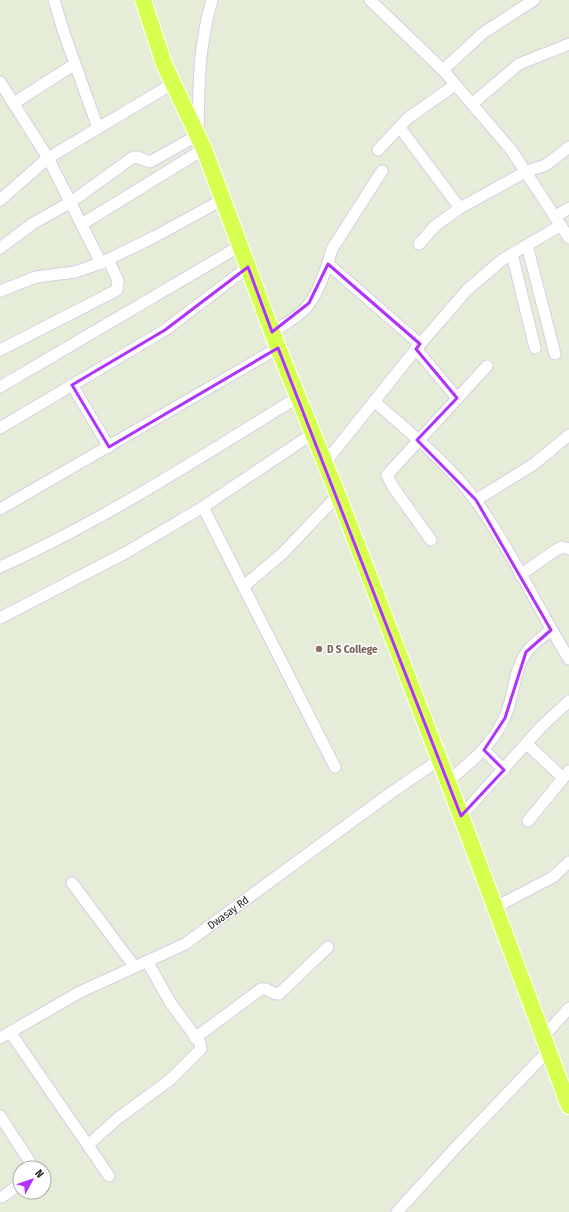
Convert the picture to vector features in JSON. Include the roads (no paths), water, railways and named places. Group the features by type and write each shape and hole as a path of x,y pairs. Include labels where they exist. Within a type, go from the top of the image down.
{"highway":[{"path":"143,0 164,64 172,84 201,142 278,348 338,496 461,816 569,1106"}],"street":[{"path":"54,0 98,128"},
{"path":"201,142 199,61 204,25 212,0"},
{"path":"370,0 442,70 472,104 527,171 569,238"},
{"path":"442,70 483,33 534,0"},
{"path":"472,104 519,64 569,44"},
{"path":"14,103 75,64"},
{"path":"0,82 48,158 82,224 118,281 117,290 0,350"},
{"path":"0,200 48,158 172,84"},
{"path":"378,150 408,118 455,85"},
{"path":"400,128 460,208"},
{"path":"0,248 32,224 71,202 132,158 137,157 150,162 201,142"},
{"path":"82,224 201,142"},
{"path":"419,244 435,226 460,208 527,171 546,165 569,147"},
{"path":"272,332 301,312 309,303 328,264 332,249 382,171"},
{"path":"0,291 36,277 75,272 105,261 154,237 222,200"},
{"path":"324,464 418,346 467,290 512,254 527,245 558,221 569,208"},
{"path":"527,245 555,354"},
{"path":"0,387 240,246"},
{"path":"512,254 535,348"},
{"path":"328,264 418,346 457,398"},
{"path":"0,428 165,330 248,267"},
{"path":"0,509 278,348"},
{"path":"431,540 393,487 387,475 487,366"},
{"path":"72,385 109,447"},
{"path":"0,567 49,545 107,513 298,397"},
{"path":"374,401 446,466 476,500 500,537 551,630 569,659"},
{"path":"0,618 127,552 203,507 312,434"},
{"path":"476,500 534,464 569,435"},
{"path":"244,586 283,553 338,496"},
{"path":"203,507 335,767"},
{"path":"520,575 556,550 562,547 569,549"},
{"path":"447,782 484,750 492,741 505,718 520,665 526,652 551,630"},
{"path":"461,816 541,728 569,701"},
{"path":"527,744 566,775 528,821"},
{"path":"484,750 504,770"},
{"name":"Dwasay Rd","path":"0,1038 80,992 185,944 392,792 439,760"},
{"path":"494,908 553,876 569,862"},
{"path":"72,883 134,966"},
{"path":"195,1038 261,990 265,989 273,994 279,994 328,947"},
{"path":"88,1145 117,1119 170,1079 200,1051 201,1047 170,1002 147,961"},
{"path":"397,1212 546,1044 569,1008"},
{"path":"10,1032 109,1176"},
{"path":"0,1116 29,1160"},
{"path":"2,1197 12,1190"}],"place":[{"name":"D S College","path":"319,649"}]}
